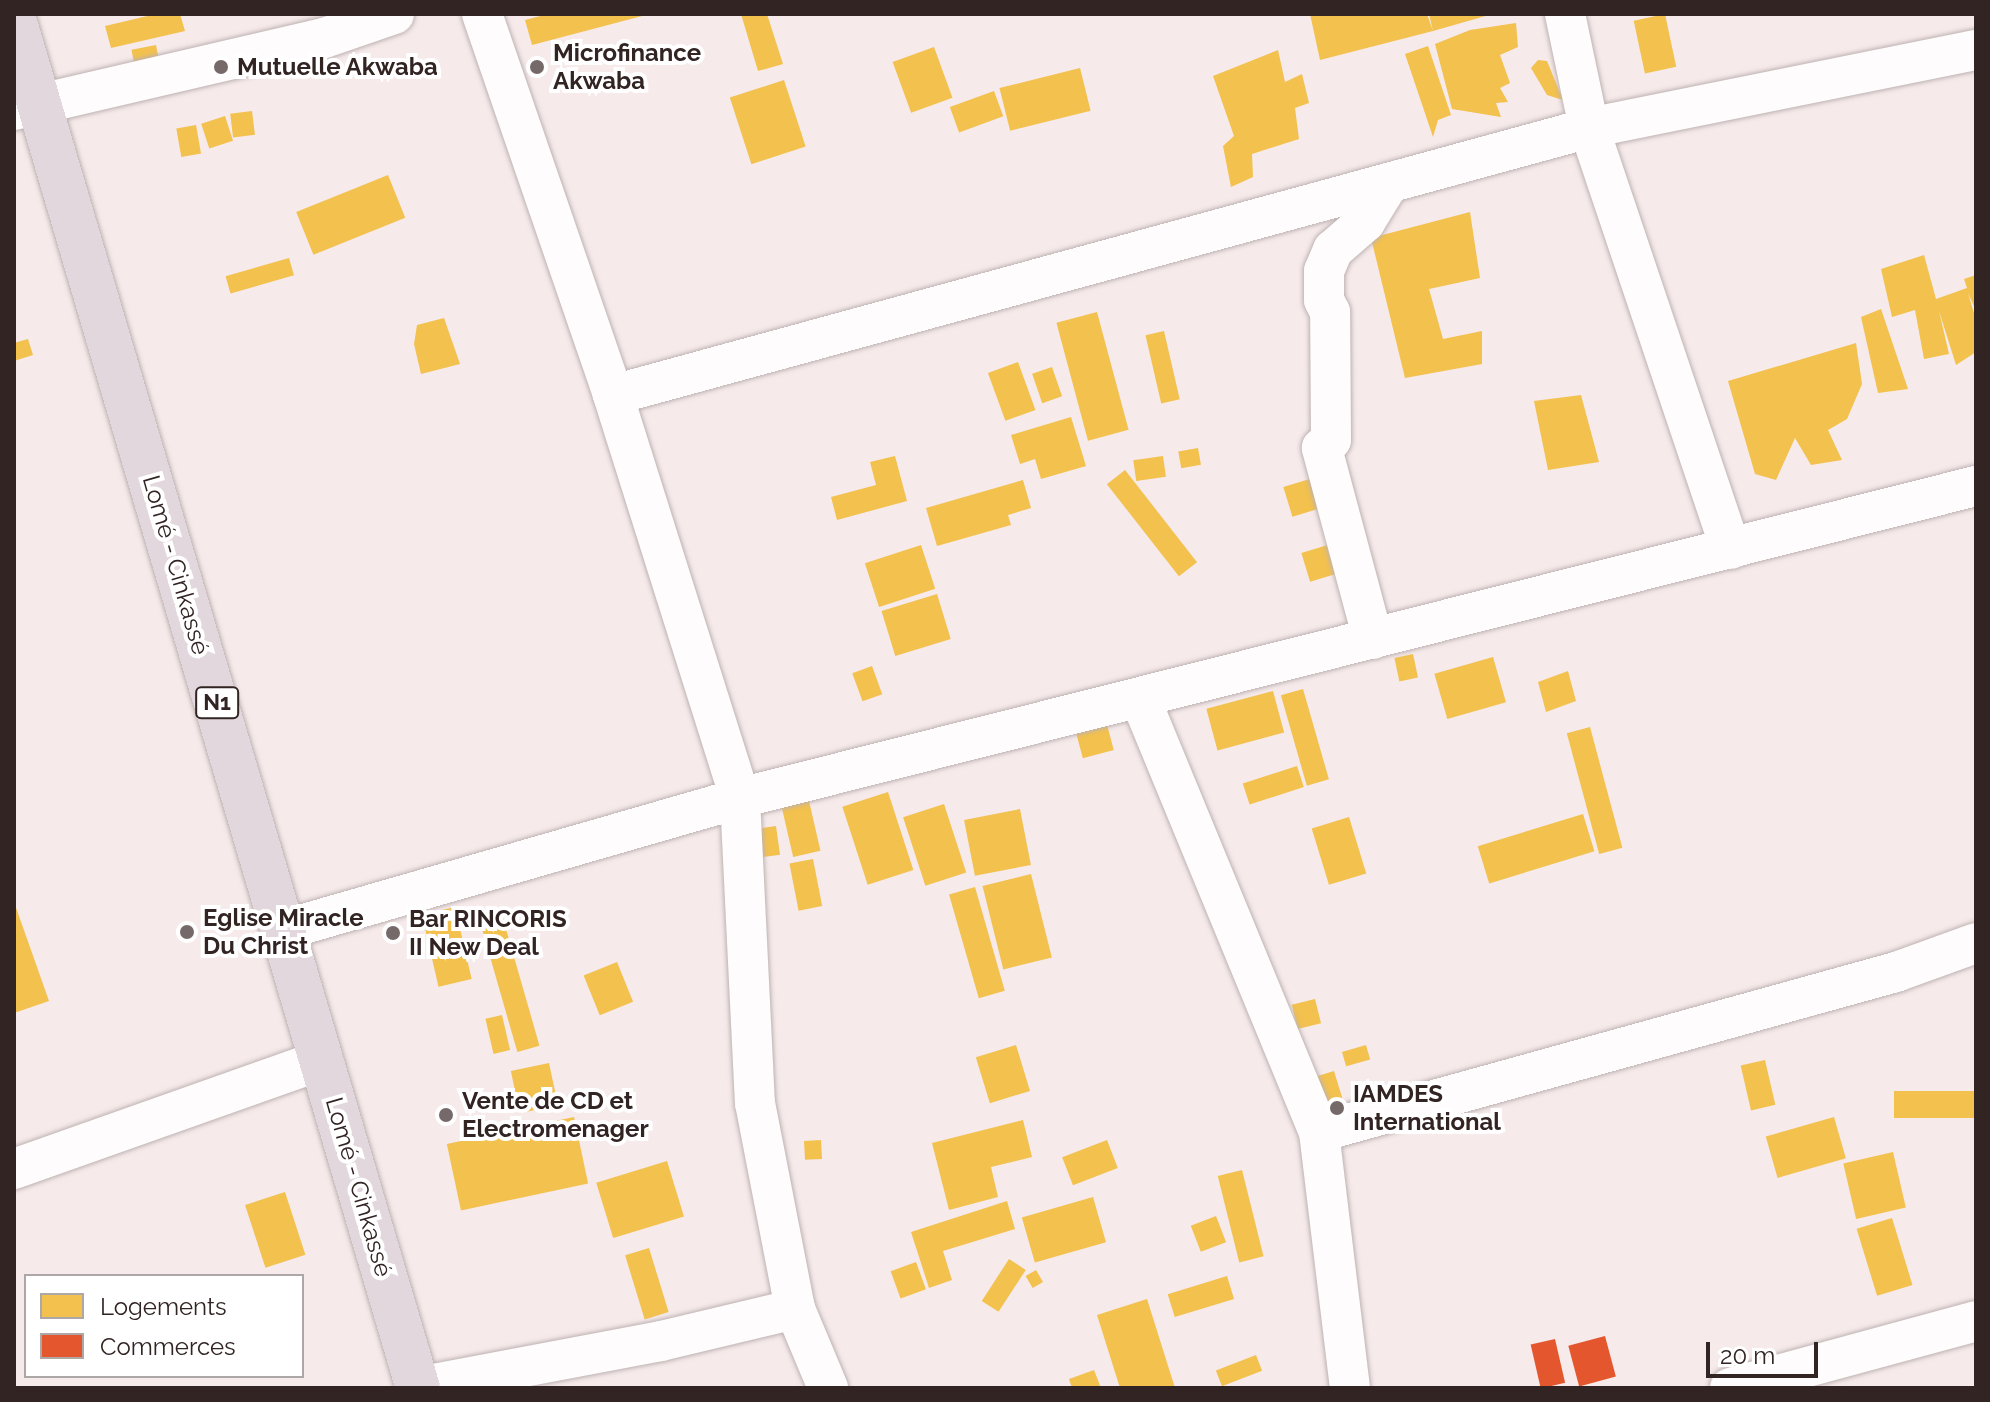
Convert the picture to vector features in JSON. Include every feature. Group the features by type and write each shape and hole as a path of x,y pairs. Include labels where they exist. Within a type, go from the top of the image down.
{"highway":[{"name":"Lomé - Cinkassé","path":"14,19 26,106 283,930 418,1387"}],"street":[{"path":"26,106 324,38 394,14"},
{"path":"482,14 613,395 740,798 755,1103 795,1309 828,1388"},
{"path":"1565,14 1589,128 1731,549"},
{"path":"613,395 1589,128 1976,50"},
{"path":"1373,639 1322,448 1331,440 1330,312 1324,300 1324,271 1333,250 1365,222 1389,183"},
{"path":"283,930 740,798 1976,486"},
{"path":"1140,698 1319,1132 1350,1388"},
{"path":"1319,1132 1896,972 1976,943"},
{"path":"14,1169 322,1060"},
{"path":"418,1387 661,1341 795,1309"},
{"path":"1730,1388 1976,1321"}],"building: Logements":[{"path":"156,14 180,14 185,31 111,48 105,26"},
{"path":"548,14 646,15 532,45 525,20"},
{"path":"741,14 767,14 783,64 758,71"},
{"path":"1310,14 1427,14 1433,31 1320,60"},
{"path":"1429,14 1489,15 1433,31"},
{"path":"1665,14 1676,67 1645,73 1634,21"},
{"path":"1516,23 1518,47 1500,55 1510,83 1500,88 1508,102 1496,103 1501,117 1452,109 1435,44 1470,30"},
{"path":"156,45 159,60 134,64 131,50"},
{"path":"1428,46 1451,115 1438,120 1433,137 1405,54"},
{"path":"934,47 952,98 911,113 893,62"},
{"path":"1278,50 1285,82 1302,74 1309,103 1295,108 1299,139 1252,154 1253,177 1231,187 1223,146 1234,136 1213,76"},
{"path":"1538,60 1547,61 1563,100 1547,95 1531,68"},
{"path":"1080,68 1091,111 1010,131 999,88"},
{"path":"784,80 806,147 751,164 730,98"},
{"path":"994,91 1003,116 959,132 950,107"},
{"path":"252,111 255,135 233,138 230,114"},
{"path":"225,116 233,141 209,148 201,124"},
{"path":"196,125 201,154 181,157 176,128"},
{"path":"388,175 405,218 313,255 296,212"},
{"path":"1470,212 1480,278 1429,289 1443,339 1482,331 1482,364 1405,378 1371,238"},
{"path":"1924,255 1936,299 1967,288 1964,279 1976,275 1976,311 1968,293 1976,320 1976,352 1956,365 1939,311 1949,354 1924,359 1915,310 1892,317 1881,269"},
{"path":"289,258 294,275 231,293 226,276"},
{"path":"1881,309 1908,389 1878,393 1861,317"},
{"path":"1097,312 1129,430 1088,441 1056,323"},
{"path":"444,318 460,364 421,374 414,344 417,325"},
{"path":"1164,331 1180,399 1161,403 1145,335"},
{"path":"28,339 33,355 14,361 14,343"},
{"path":"1856,343 1862,384 1847,419 1828,430 1842,460 1811,465 1795,438 1776,480 1755,474 1728,381"},
{"path":"1018,362 1035,410 1005,421 988,373"},
{"path":"1052,367 1062,396 1042,403 1032,374"},
{"path":"1581,395 1599,462 1548,470 1534,401"},
{"path":"1071,417 1086,466 1041,479 1035,459 1020,464 1011,435"},
{"path":"1198,448 1201,465 1181,468 1178,451"},
{"path":"895,456 907,501 837,520 831,497 876,485 870,462"},
{"path":"1163,456 1166,477 1136,481 1133,460"},
{"path":"1125,470 1197,562 1179,576 1107,484"},
{"path":"1313,478 1322,508 1292,517 1283,487"},
{"path":"1023,480 1031,508 1008,515 1011,525 937,546 926,508"},
{"path":"1331,544 1340,573 1310,582 1301,553"},
{"path":"921,545 935,589 879,607 865,563"},
{"path":"937,594 951,639 895,656 882,611"},
{"path":"1413,654 1418,677 1399,681 1394,658"},
{"path":"1493,657 1506,702 1447,719 1434,674"},
{"path":"872,666 882,694 863,701 852,673"},
{"path":"1568,671 1576,701 1546,712 1538,682"},
{"path":"1303,689 1329,779 1307,786 1281,695"},
{"path":"1273,691 1284,733 1217,750 1206,709"},
{"path":"1106,721 1114,750 1083,758 1075,729"},
{"path":"1590,727 1622,848 1599,854 1567,733"},
{"path":"1297,766 1304,787 1250,805 1243,784"},
{"path":"888,792 913,870 868,885 842,807"},
{"path":"809,801 820,851 793,857 782,807"},
{"path":"944,804 966,872 925,886 903,817"},
{"path":"1020,809 1031,865 975,876 964,820"},
{"path":"1583,814 1594,851 1489,883 1478,846"},
{"path":"1349,817 1366,873 1329,885 1312,828"},
{"path":"776,826 780,855 763,857 759,828"},
{"path":"813,859 822,906 799,911 789,864"},
{"path":"1031,874 1052,957 1003,970 982,886"},
{"path":"975,887 1005,991 979,998 949,894"},
{"path":"14,902 49,1001 14,1013"},
{"path":"455,907 472,979 439,987 422,915"},
{"path":"502,915 539,1046 517,1052 480,921"},
{"path":"617,962 633,1002 600,1015 584,975"},
{"path":"1315,999 1321,1023 1298,1029 1292,1005"},
{"path":"502,1015 510,1050 494,1054 485,1019"},
{"path":"1016,1045 1030,1091 990,1103 976,1057"},
{"path":"1366,1045 1370,1059 1346,1066 1342,1052"},
{"path":"1765,1060 1775,1105 1751,1110 1741,1066"},
{"path":"549,1063 558,1105 520,1113 511,1071"},
{"path":"1334,1071 1343,1101 1321,1107 1312,1078"},
{"path":"1894,1091 1976,1091 1976,1118 1894,1118"},
{"path":"574,1117 588,1184 461,1211 447,1144"},
{"path":"1834,1117 1846,1158 1778,1178 1766,1137"},
{"path":"1023,1120 1032,1157 991,1167 998,1197 949,1210 932,1143"},
{"path":"821,1140 822,1159 805,1160 804,1141"},
{"path":"1107,1140 1118,1168 1073,1185 1062,1157"},
{"path":"1893,1152 1906,1208 1856,1219 1843,1163"},
{"path":"667,1161 684,1216 613,1238 596,1183"},
{"path":"1242,1170 1264,1256 1239,1262 1218,1176"},
{"path":"285,1192 305,1255 265,1268 245,1205"},
{"path":"1093,1197 1106,1242 1035,1263 1022,1217"},
{"path":"1007,1201 1015,1229 943,1251 952,1280 929,1288 911,1232"},
{"path":"1216,1216 1226,1242 1201,1252 1191,1226"},
{"path":"1892,1218 1912,1285 1877,1296 1857,1229"},
{"path":"649,1248 669,1312 645,1319 625,1255"},
{"path":"1009,1259 1026,1270 999,1312 982,1301"},
{"path":"916,1262 926,1289 901,1298 891,1271"},
{"path":"1036,1270 1043,1282 1033,1288 1026,1276"},
{"path":"1227,1276 1234,1299 1175,1317 1168,1294"},
{"path":"1147,1299 1175,1388 1120,1388 1097,1315"},
{"path":"1256,1355 1262,1371 1222,1386 1216,1370"},
{"path":"1094,1370 1101,1388 1072,1388 1069,1379"}],"building: Commerces":[{"path":"1605,1336 1616,1377 1579,1386 1568,1346"},
{"path":"1555,1339 1565,1383 1541,1388 1531,1345"}],"place":[{"name":"Mutuelle Akwaba","path":"221,67"},
{"name":"Microfinance Akwaba","path":"537,67"},
{"name":"Eglise Miracle Du Christ","path":"187,932"},
{"name":"Bar RINCORIS II New Deal","path":"393,933"},
{"name":"IAMDES International","path":"1337,1108"},
{"name":"Vente de CD et Electromenager","path":"446,1115"}]}
